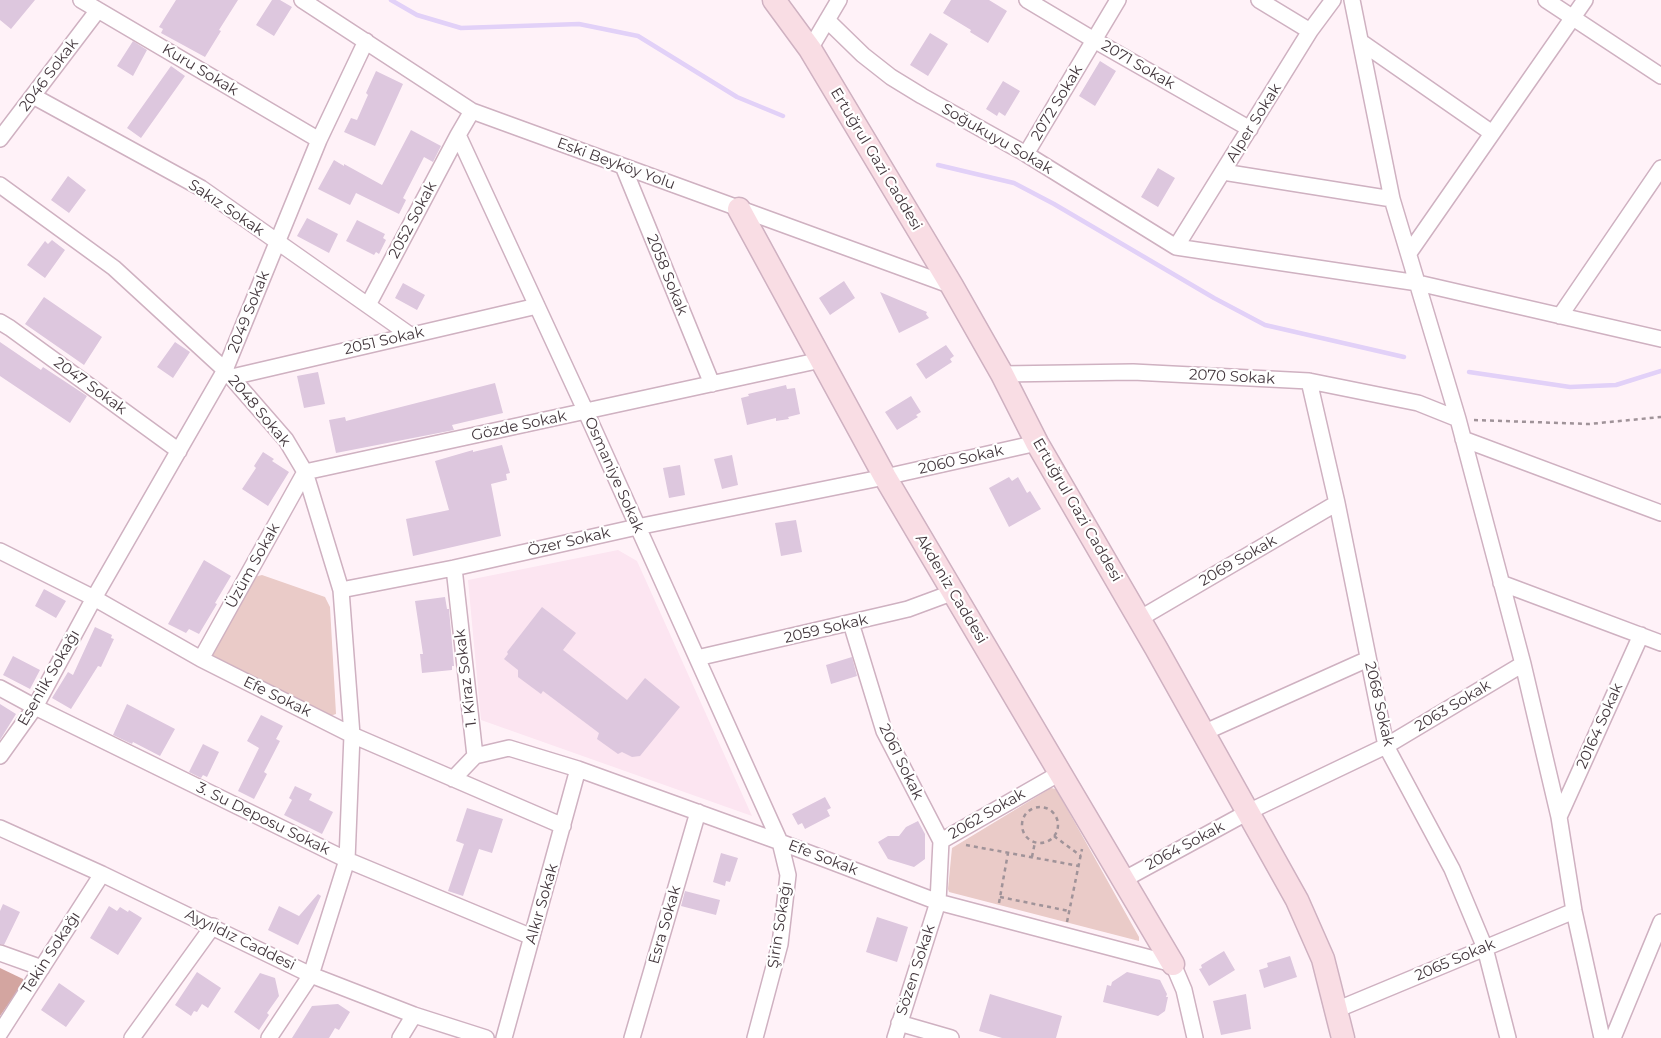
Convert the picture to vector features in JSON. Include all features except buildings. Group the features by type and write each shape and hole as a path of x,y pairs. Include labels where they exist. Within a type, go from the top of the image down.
{"main road":[{"name":"Ertuğrul Gazi Caddesi","path":"774,0 810,49 952,286 1002,374 1037,442 1140,619 1297,900 1323,959 1343,1038"},
{"name":"Akdeniz Caddesi","path":"739,209 885,477 1173,964"}],"street":[{"name":"Kuru Sokak","path":"81,0 319,140"},
{"name":"Eski Beyköy Yolu","path":"302,0 472,111 952,286"},
{"path":"810,49 839,0"},
{"name":"2071 Sokak","path":"1027,0 1250,129"},
{"name":"2072 Sokak","path":"1026,154 1118,0"},
{"path":"1259,0 1310,31"},
{"name":"Alper Sokak","path":"1176,247 1310,31 1332,0"},
{"path":"1352,0 1392,199 1458,419 1522,664 1559,816 1574,911 1602,1038"},
{"path":"1546,0 1661,76"},
{"path":"1409,253 1585,0"},
{"name":"2046 Sokak","path":"0,140 98,10"},
{"name":"Soğukuyu Sokak","path":"827,20 863,55 891,76 922,96 1026,154 1176,247"},
{"name":"2049 Sokak","path":"94,598 179,451 229,373 277,242 319,140 366,41"},
{"path":"1361,42 1492,133"},
{"name":"Sakız Sokak","path":"33,96 201,188 410,335"},
{"path":"458,135 472,111"},
{"name":"2052 Sokak","path":"368,305 458,135"},
{"name":"Osmaniye Sokak","path":"458,135 586,412 780,842"},
{"name":"2058 Sokak","path":"623,166 712,384"},
{"path":"1560,316 1661,168"},
{"path":"1223,172 1392,199"},
{"name":"2048 Sokak","path":"0,185 114,268 229,373 286,440 305,472 341,590 352,735 347,860 311,975 269,1038"},
{"path":"1176,247 1418,283 1661,339"},
{"name":"2051 Sokak","path":"229,373 537,306"},
{"name":"2047 Sokak","path":"0,322 179,451"},
{"name":"Gözde Sokak","path":"305,472 821,360"},
{"name":"2070 Sokak","path":"1002,374 1133,372 1310,381 1418,403 1458,419"},
{"name":"2068 Sokak","path":"1310,381 1337,503 1386,746 1452,869 1485,948 1508,1038"},
{"path":"1463,439 1661,513"},
{"name":"2060 Sokak","path":"885,477 1037,442"},
{"name":"Üzüm Sokak","path":"200,659 305,472"},
{"name":"Özer Sokak","path":"341,590 885,477"},
{"name":"2069 Sokak","path":"1140,619 1337,503"},
{"name":"Efe Sokak","path":"0,551 94,598 200,659 352,735 563,826"},
{"name":"1. Kiraz Sokak","path":"454,568 475,756"},
{"path":"1501,583 1661,643"},
{"name":"2059 Sokak","path":"697,658 908,609 954,592"},
{"name":"Esenlik Sokağı","path":"0,756 35,707 94,598"},
{"name":"2061 Sokak","path":"852,623 884,731 941,841"},
{"name":"20164 Sokak","path":"1559,816 1641,635"},
{"path":"1203,732 1368,659"},
{"name":"2063 Sokak","path":"1248,812 1386,746 1522,664"},
{"name":"3. Su Deposu Sokak","path":"0,688 347,860 532,937"},
{"name":"Efe Sokak","path":"475,756 509,748 578,769 698,812 938,902 1173,964"},
{"path":"453,779 475,756"},
{"name":"Alkır Sokak","path":"504,1038 578,769"},
{"name":"2062 Sokak","path":"938,902 941,841 1060,773"},
{"name":"Esra Sokak","path":"632,1038 698,812"},
{"name":"2064 Sokak","path":"1123,880 1248,812"},
{"name":"Ayyıldız Caddesi","path":"0,828 213,926 311,975 414,1015 486,1038"},
{"name":"Şirin Sokağı","path":"755,1038 780,944 788,875 780,842"},
{"name":"Tekin Sokağı","path":"0,1033 102,874"},
{"name":"Sözen Sokak","path":"895,1038 938,902"},
{"name":"2065 Sokak","path":"1336,1010 1574,911"},
{"path":"1613,1038 1661,922"},
{"path":"132,1038 213,926"},
{"path":"0,953 42,968"},
{"path":"1173,964 1184,990 1195,1038"},
{"path":"400,1038 414,1015"},
{"path":"899,1023 951,1038"}],"path":[{"path":"1458,419 1589,424 1661,417"},
{"path":"1034,808 1045,808 1054,814 1057,825 1054,836 1044,842 1035,842 1027,837 1022,826 1025,815 1034,808"},
{"path":"1054,836 1081,856"},
{"path":"1032,857 1035,842"},
{"path":"960,843 1079,866"},
{"path":"1067,922 1083,848"},
{"path":"998,904 1008,853"},
{"path":"1000,897 1069,911"}],"shaded area":[{"path":"618,550 637,561 752,816 481,720 468,580"},
{"path":"262,575 325,597 330,607 336,714 330,716 213,657 212,650 254,577"},
{"path":"1051,788 1056,789 1139,937 1139,941 949,892 952,848"},
{"path":"0,968 23,979 23,983 0,1016"}],"waterway":[{"path":"391,0 417,15 461,28 579,24 638,36 737,97 783,116"},
{"path":"938,165 1014,183 1054,204 1214,298 1265,325 1404,357"},
{"path":"1469,372 1570,387 1616,385 1661,371"}]}
